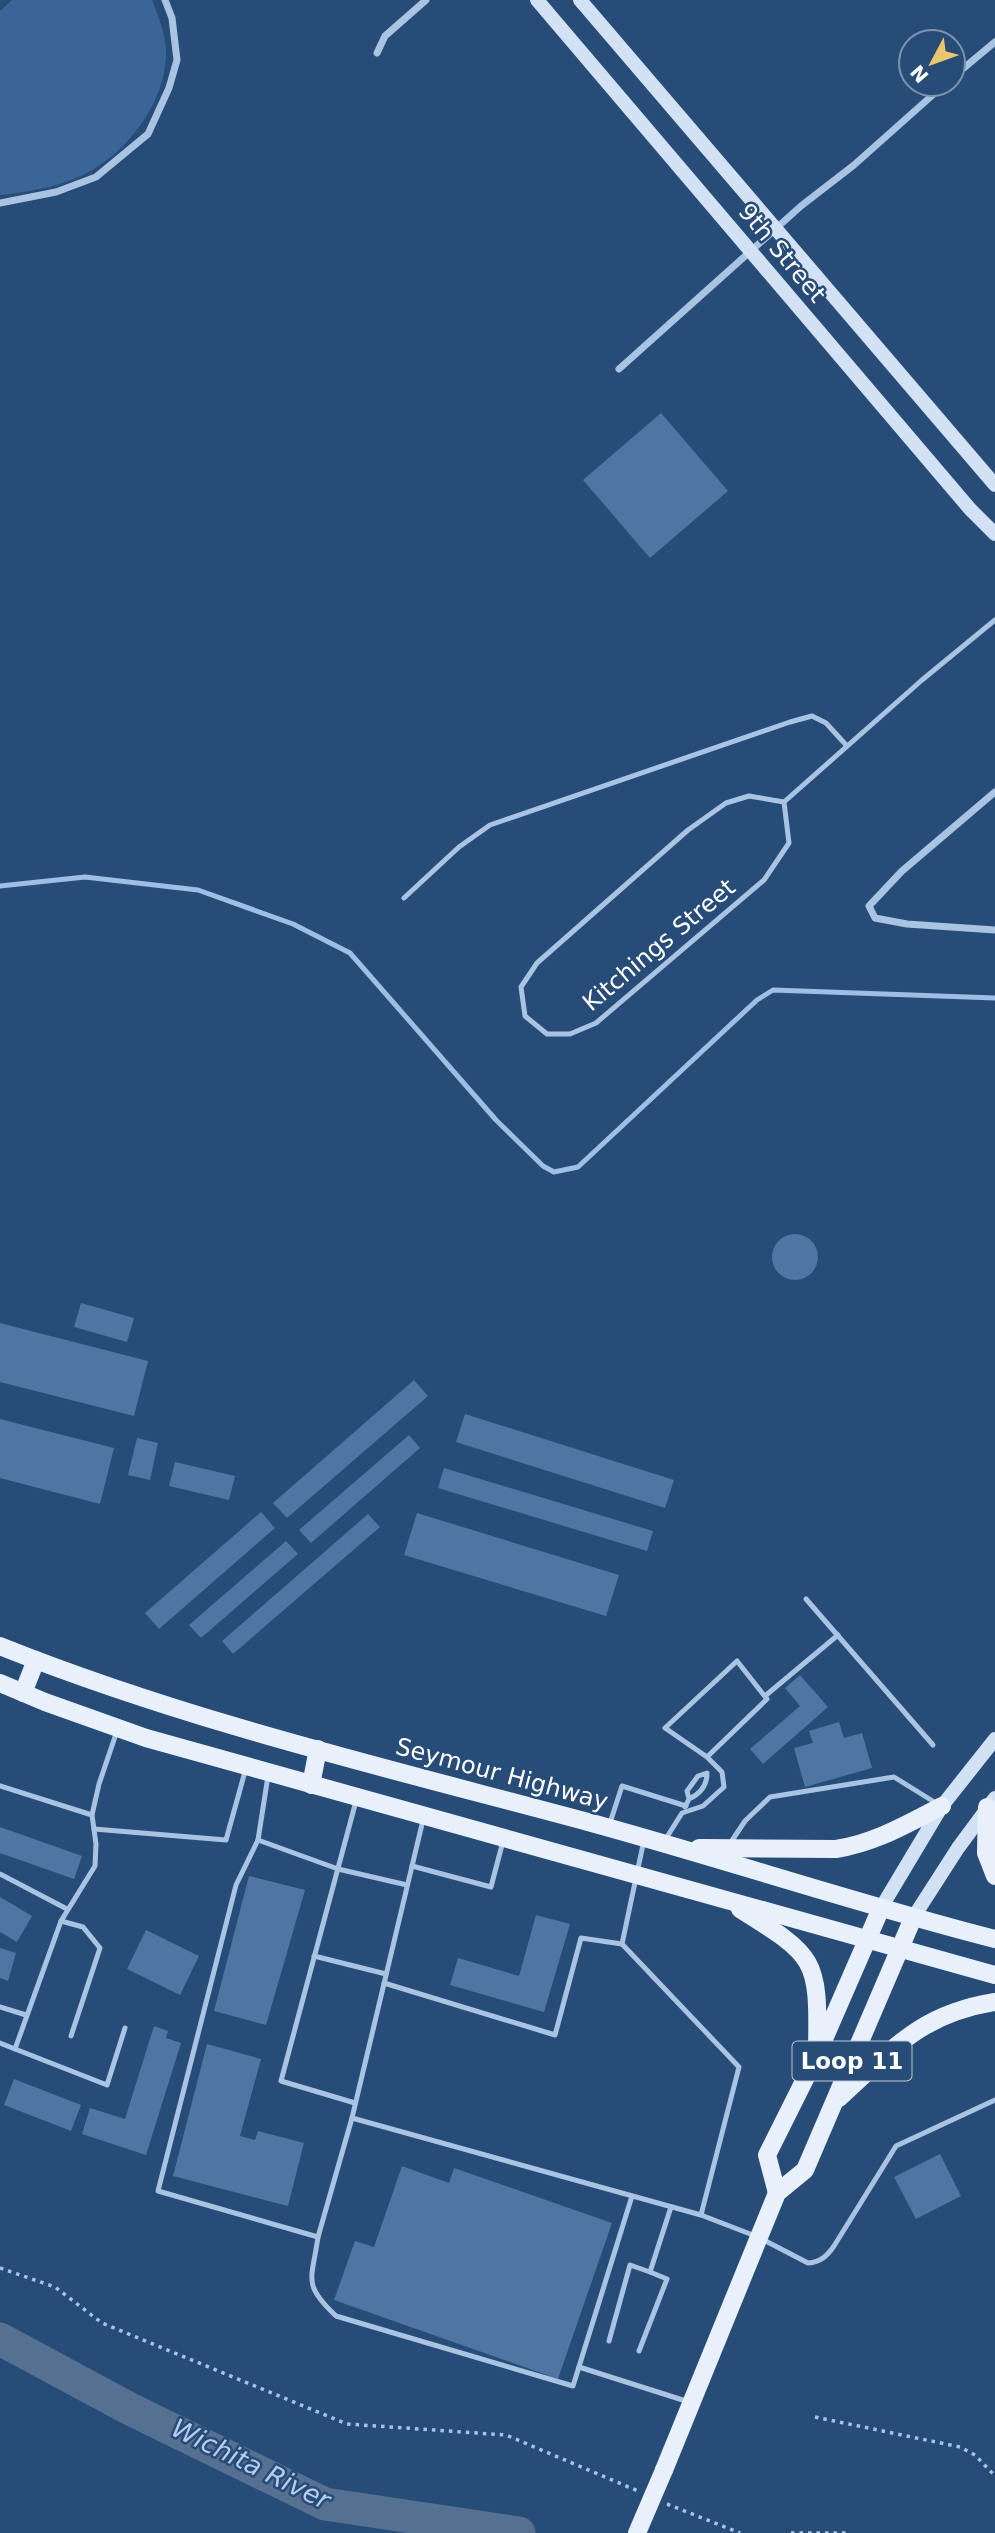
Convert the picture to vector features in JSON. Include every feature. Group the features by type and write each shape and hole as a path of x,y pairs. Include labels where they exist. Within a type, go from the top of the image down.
{"main road":[{"name":"Seymour Highway","path":"0,1646 163,1705 644,1837 913,1918 995,1939"},
{"path":"23,1693 36,1660"},
{"path":"0,1683 118,1728 246,1767 995,1975"},
{"path":"311,1785 318,1749"},
{"path":"991,1802 986,1853 995,1876"},
{"path":"671,1845 727,1848 853,1847 886,1835 942,1806"},
{"path":"725,1899 784,1936 811,1965 818,1996 817,2055"},
{"name":"Loop 11","path":"881,1908 817,2055 767,2155 776,2193 806,2171 913,1918"},
{"path":"834,2103 898,2043 929,2021 971,2006 995,2002"},
{"path":"637,2533 776,2193"}],"street":[{"path":"0,203 56,192 96,177 148,134 169,88 177,60 172,18 166,0"},
{"path":"377,53 385,36 426,0"},
{"name":"9th Street","path":"537,0 961,498 995,534"},
{"name":"9th Street","path":"580,0 995,485"},
{"path":"967,65 995,42"},
{"path":"619,369 750,251 929,98"},
{"path":"995,792 902,871 869,906 875,918 907,924 995,930"},
{"path":"881,1908 942,1806 995,1739"},
{"path":"913,1918 991,1802"}],"lane":[{"path":"784,802 995,620"},
{"path":"404,898 459,847 490,825 764,731 812,716 826,723 848,746"},
{"name":"Kitchings Street","path":"749,796 784,802 789,843 764,880 596,1023 570,1034 547,1034 525,1016 521,987 537,963 688,830 726,803 749,796"},
{"path":"806,1599 933,1745"},
{"path":"765,1696 838,1635"},
{"path":"682,1813 703,1806 724,1787 722,1772 707,1757 665,1728 737,1661 767,1699 707,1757"},
{"path":"15,2049 61,1921 95,1866 96,1843 92,1815 99,1784 118,1728"},
{"path":"689,1799 687,1791 698,1776 707,1773 715,1764"},
{"path":"94,1829 226,1840 246,1767"},
{"path":"268,1773 258,1840 236,1885 159,2192 318,2237"},
{"path":"671,1845 685,1806 707,1783 707,1773"},
{"path":"727,1848 745,1821 770,1797 894,1777 942,1806"},
{"path":"0,1786 92,1815"},
{"path":"608,1828 622,1786 685,1806"},
{"path":"355,2103 281,2081 357,1798"},
{"path":"424,1816 352,2118 318,2237 311,2286 319,2300 336,2316 573,2386 632,2196"},
{"path":"622,1944 644,1837"},
{"path":"412,1866 491,1887 503,1839"},
{"path":"258,1840 338,1869 407,1885"},
{"path":"0,1874 67,1909"},
{"path":"61,1921 83,1927 100,1948 71,2036"},
{"path":"384,1983 555,2035 581,1938 622,1944 738,2067 701,2215"},
{"path":"314,1956 386,1974"},
{"path":"0,2007 26,2015"},
{"path":"0,2043 107,2085 125,2028"},
{"path":"352,2118 701,2215 758,2237 808,2263 817,2262 827,2256 896,2146 995,2100"},
{"path":"650,2272 671,2207"},
{"path":"609,2341 631,2265 667,2279 639,2351"},
{"path":"579,2367 691,2403"}],"path":[{"path":"0,2268 55,2287 102,2323 346,2424 506,2435 643,2493"},
{"path":"816,2417 960,2447 975,2455 995,2476"},
{"path":"655,2499 740,2533"},
{"path":"791,2533 846,2533"}],"shaded area":[{"path":"12,0 152,0 164,35 166,57 164,73 153,105 134,133 110,157 75,179 37,190 0,195 0,11"}],"building":[{"path":"661,413 728,491 650,558 583,480"},
{"path":"795,1234 804,1235 811,1241 817,1248 817,1266 811,1273 804,1279 795,1280 786,1279 779,1273 773,1266 772,1257 773,1248 779,1241 786,1235"},
{"path":"81,1303 134,1318 127,1342 74,1327"},
{"path":"0,1323 148,1361 134,1416 0,1382"},
{"path":"414,1380 428,1396 287,1518 273,1503"},
{"path":"465,1414 674,1480 665,1508 456,1442"},
{"path":"0,1419 114,1448 100,1504 0,1478"},
{"path":"409,1435 420,1448 311,1543 299,1530"},
{"path":"137,1438 158,1443 150,1480 128,1475"},
{"path":"175,1462 235,1476 229,1500 169,1486"},
{"path":"444,1468 653,1531 647,1551 438,1488"},
{"path":"261,1512 275,1528 159,1629 145,1613"},
{"path":"417,1513 619,1575 606,1616 404,1555"},
{"path":"368,1514 380,1527 233,1654 222,1641"},
{"path":"286,1541 298,1554 201,1638 189,1625"},
{"path":"800,1675 828,1707 763,1764 750,1749 800,1706 785,1688"},
{"path":"839,1722 844,1738 862,1733 872,1768 805,1787 794,1748 813,1743 809,1731"},
{"path":"0,1827 82,1856 74,1879 0,1853"},
{"path":"249,1876 305,1890 266,2025 214,2011"},
{"path":"0,1897 32,1916 17,1942 0,1932"},
{"path":"536,1915 570,1924 544,2012 450,1985 458,1958 519,1976"},
{"path":"146,1930 199,1956 180,1995 127,1969"},
{"path":"0,1948 16,1953 8,1981 0,1978"},
{"path":"154,2026 168,2031 166,2038 181,2043 146,2155 82,2134 90,2108 125,2119"},
{"path":"207,2044 261,2059 240,2136 255,2140 258,2131 304,2143 288,2206 173,2176"},
{"path":"14,2079 81,2105 71,2131 4,2105"},
{"path":"940,2154 961,2196 916,2219 894,2177"},
{"path":"402,2166 449,2183 454,2168 612,2223 558,2379 334,2300 355,2241 374,2247"}],"waterway":[{"path":"0,886 85,877 198,890 293,924 350,953 496,1120 543,1166 554,1172 578,1167 757,1000 773,990 995,998"},
{"name":"Wichita River","path":"0,2339 130,2409 325,2504 519,2533"}]}
